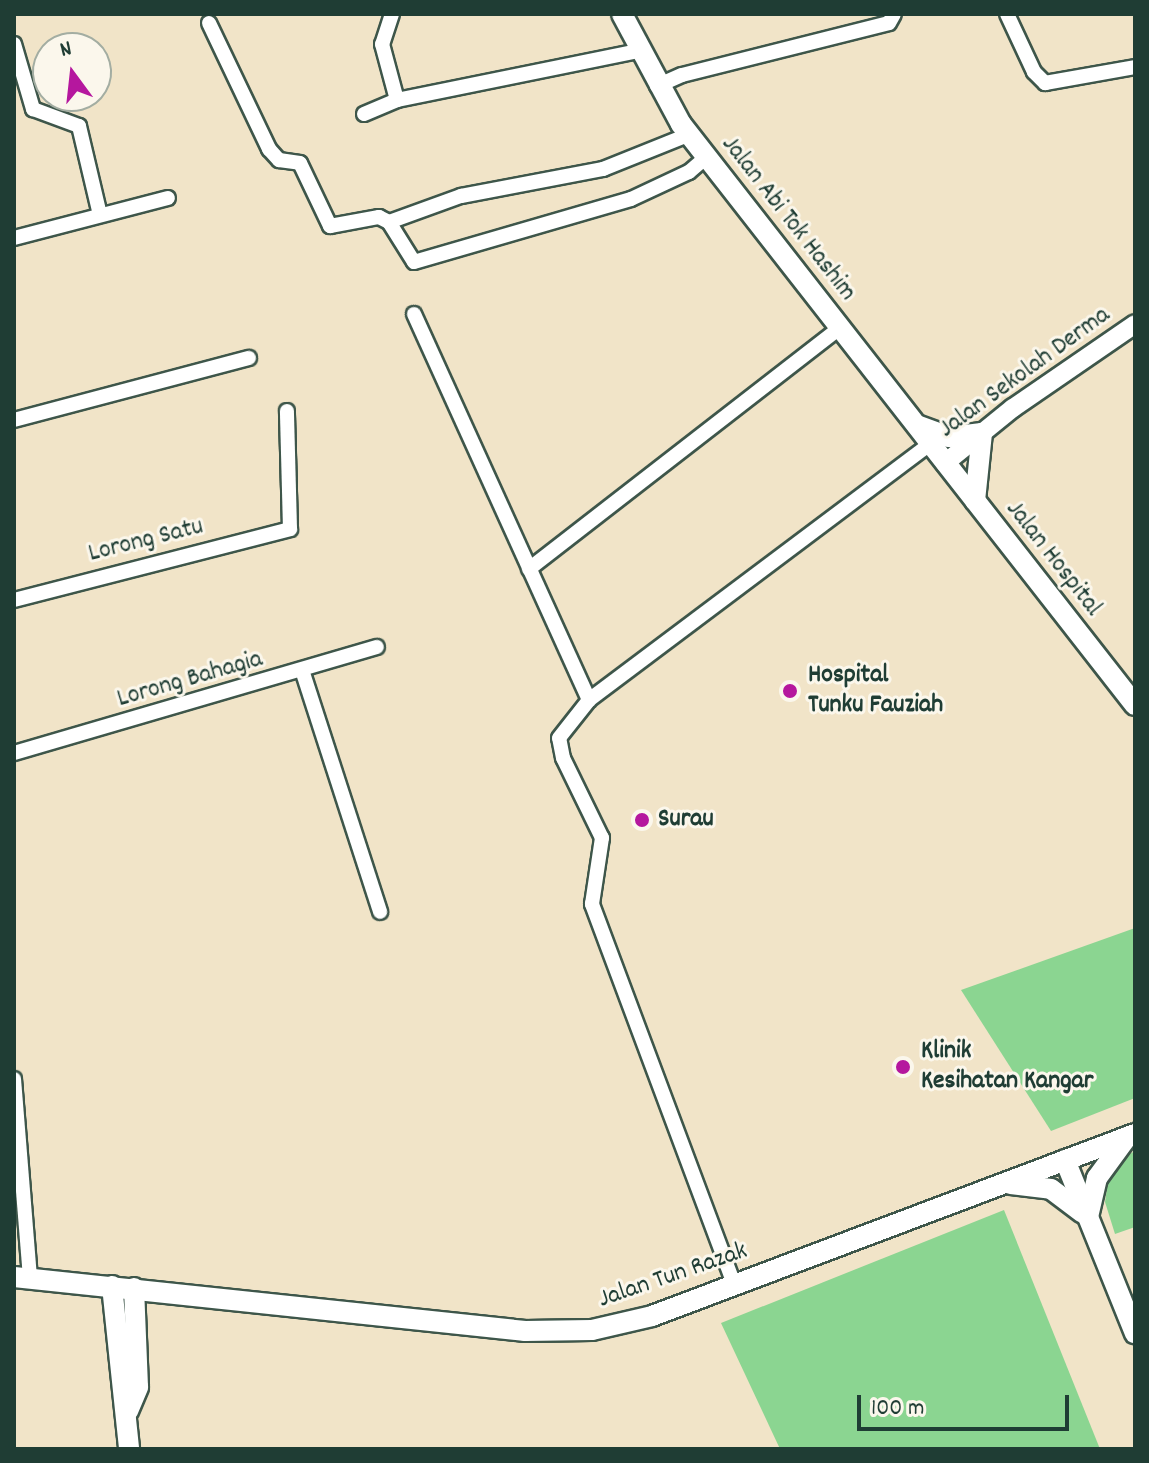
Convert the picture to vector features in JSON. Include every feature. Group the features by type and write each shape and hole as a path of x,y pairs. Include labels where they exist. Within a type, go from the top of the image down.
{"main road":[{"name":"Jalan Abi Tok Hashim","path":"622,14 657,86 706,157 930,444"},
{"path":"915,425 949,437 982,433 975,501"},
{"name":"Jalan Hospital","path":"930,444 1135,705"},
{"path":"1088,1217 1097,1178 1131,1136"},
{"name":"Jalan Tun Razak","path":"22,1277 568,1332 652,1316 1131,1136"},
{"path":"1065,1160 1135,1333"},
{"path":"995,1186 1021,1183 1051,1189 1088,1217"},
{"path":"112,1286 119,1387 128,1411 129,1449"},
{"path":"128,1411 138,1387 134,1288"}],"street":[{"path":"392,14 382,44 397,100"},
{"path":"657,86 682,75 889,23 894,14"},
{"path":"1007,14 1034,72 1045,83 1135,67"},
{"path":"209,23 269,149 279,160 300,163 330,226 373,216 389,222 461,196 603,169 690,134"},
{"path":"14,44 33,109 79,126 100,215"},
{"path":"364,114 397,100 638,51"},
{"path":"389,222 408,258 419,262 631,199 689,172 706,157"},
{"path":"14,238 168,198"},
{"path":"414,314 589,700"},
{"name":"Jalan Sekolah Derma","path":"945,463 1135,324"},
{"path":"529,569 840,328"},
{"path":"14,420 249,358"},
{"name":"Lorong Satu","path":"14,600 290,529 287,411"},
{"path":"734,1284 592,904 602,838 563,758 559,738 589,700 930,444"},
{"name":"Lorong Bahagia","path":"14,753 303,673 377,647"},
{"path":"303,673 380,912"},
{"path":"14,1079 22,1277"}],"green space":[{"path":"1135,928 1135,1098 1051,1131 961,990"},
{"path":"1135,1151 1135,1227 1115,1234 1105,1202 1109,1174 1116,1162"},
{"path":"1004,1210 1100,1449 780,1449 721,1323"}],"place":[{"name":"Hospital Tunku Fauziah","path":"790,691"},
{"name":"Surau","path":"642,820"},
{"name":"Klinik Kesihatan Kangar","path":"903,1067"}]}
